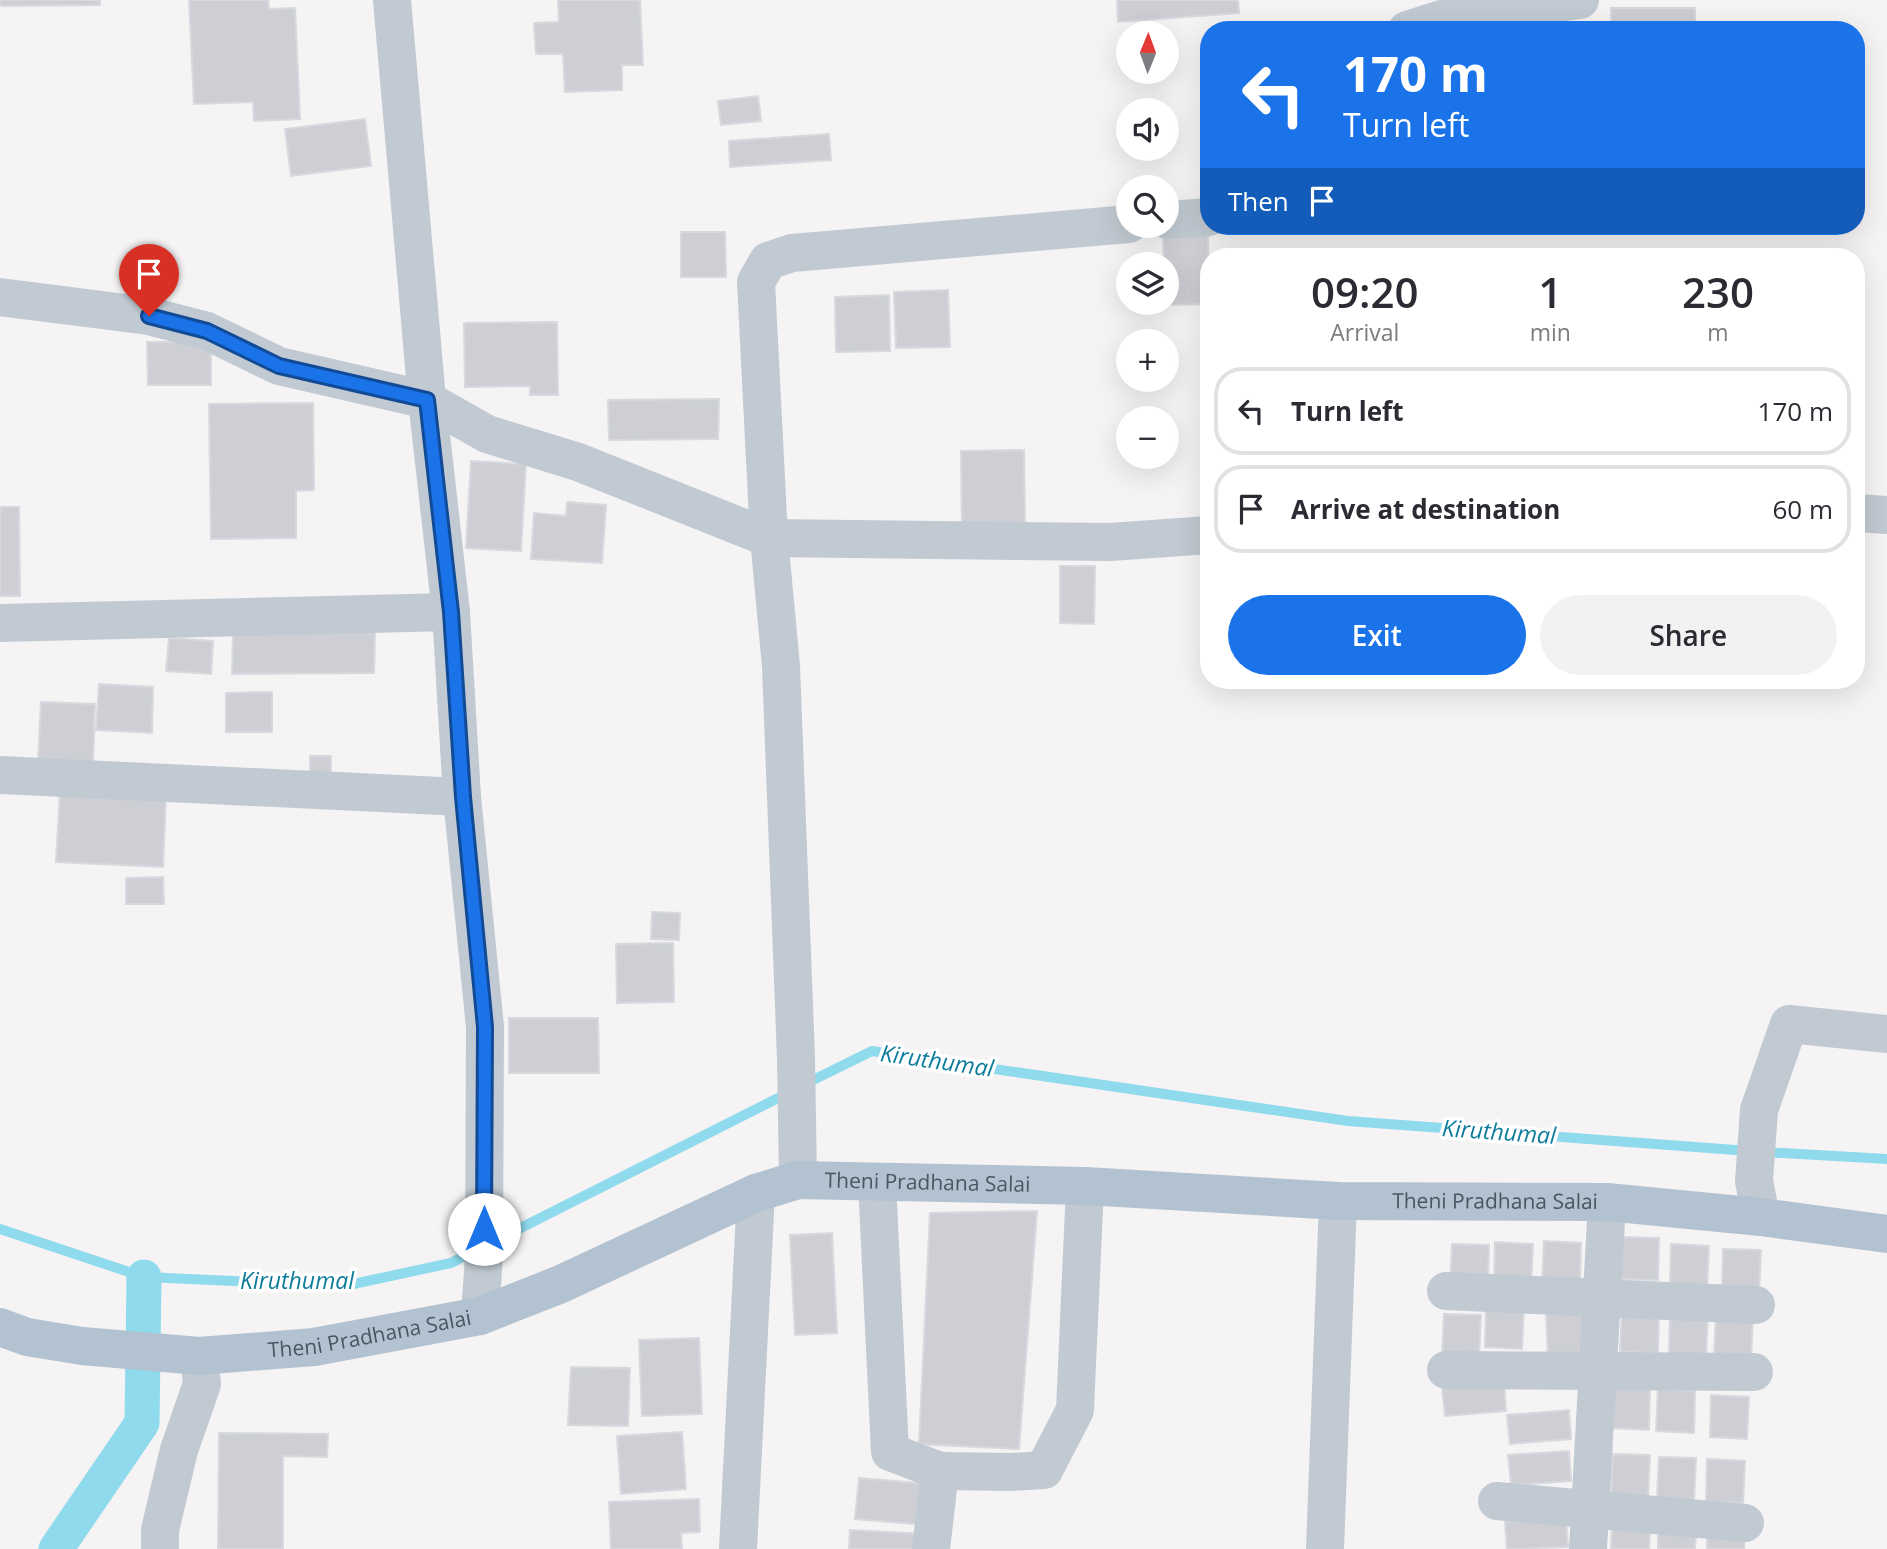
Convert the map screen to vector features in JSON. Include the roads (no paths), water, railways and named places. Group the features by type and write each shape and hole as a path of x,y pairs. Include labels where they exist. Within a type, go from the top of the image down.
{"main road":[{"name":"Theni Pradhana Salai","path":"0,1328 27,1337 82,1346 199,1356 314,1347 482,1298 561,1284 756,1192 798,1163 877,1182 1085,1186 1338,1201 1607,1202 1757,1199 1887,1234"}],"street":[{"path":"392,0 427,400 451,612 463,797 485,1027 482,1298"},
{"path":"1435,21 1580,0"},
{"path":"1179,219 1200,218"},
{"path":"798,1163 781,666 769,538 756,282 768,261 792,253 1116,225"},
{"path":"0,297 149,316 207,331 279,366 427,400 487,434 578,462 769,538 1110,542 1200,537"},
{"path":"1865,514 1887,515"},
{"path":"0,623 451,612"},
{"path":"0,775 463,797"},
{"path":"1757,1199 1759,1110 1788,1024 1887,1034"},
{"path":"877,1182 890,1452 940,1471 1044,1470 1075,1410 1085,1186"},
{"path":"738,1549 756,1192"},
{"path":"1325,1549 1338,1201"},
{"path":"1588,1549 1607,1202"},
{"path":"1446,1291 1756,1305"},
{"path":"160,1549 159,1530 180,1450 202,1384 199,1356"},
{"path":"1446,1370 1754,1372"},
{"path":"931,1549 940,1471"},
{"path":"1497,1502 1745,1523"}],"waterway":[{"name":"Kiruthumal","path":"805,1084 872,1051 1348,1121 1749,1151"},
{"name":"Kiruthumal","path":"493,1242 788,1093"},
{"name":"Kiruthumal","path":"1764,1152 1887,1159"},
{"name":"Kiruthumal","path":"0,1229 144,1277 344,1286 451,1263 476,1250"},
{"path":"56,1549 142,1423 144,1277"}]}
